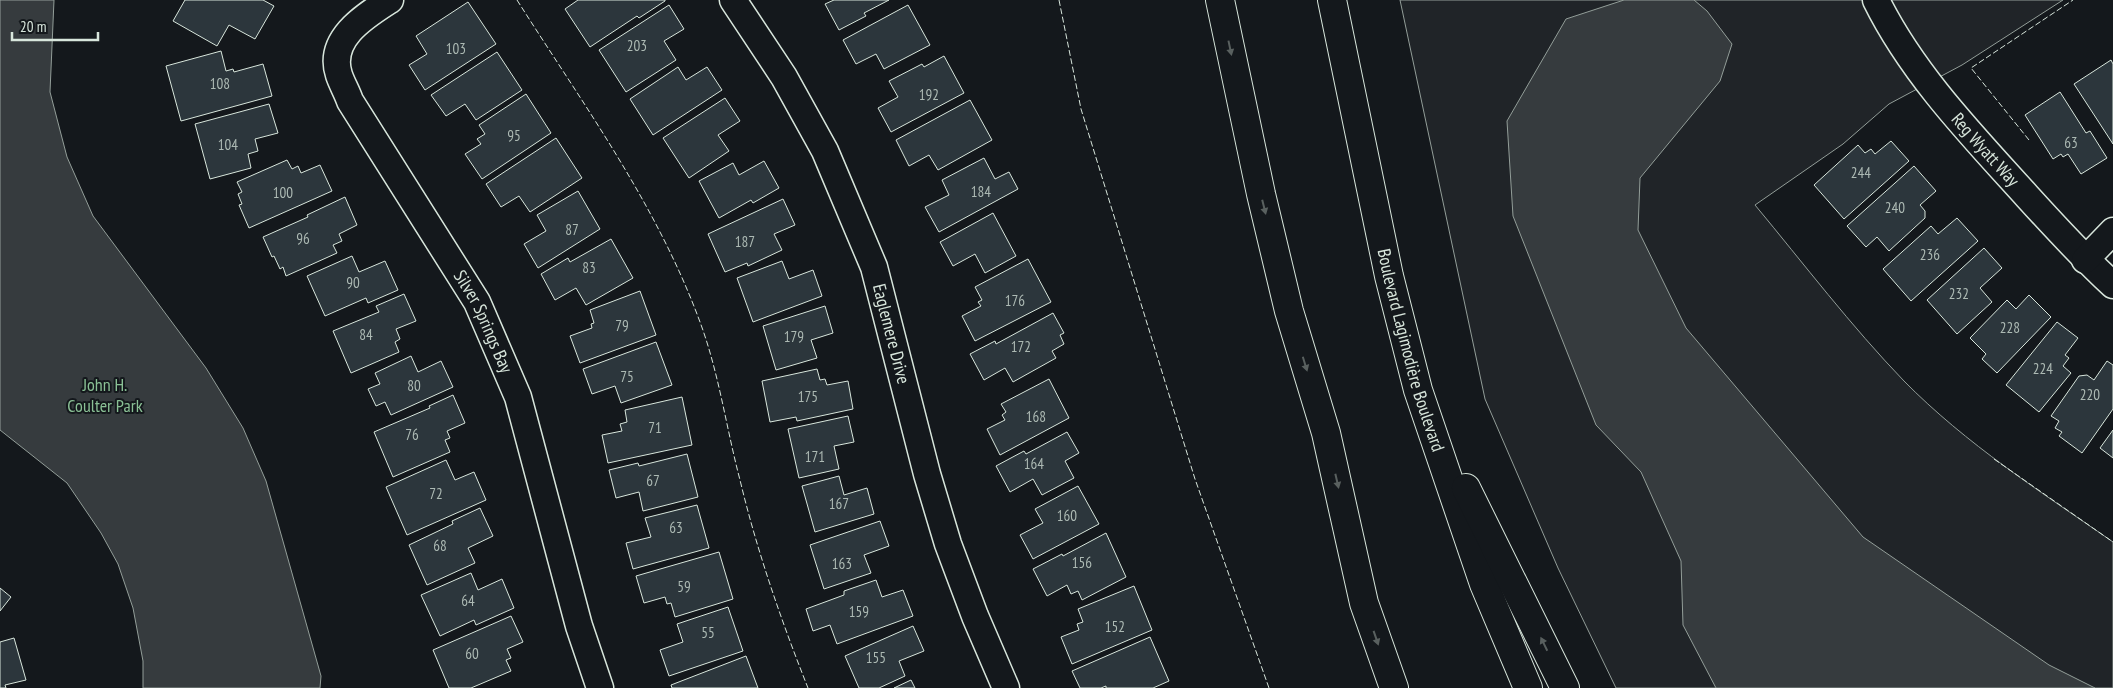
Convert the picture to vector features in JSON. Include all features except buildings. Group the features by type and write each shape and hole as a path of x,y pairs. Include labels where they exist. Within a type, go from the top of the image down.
{"main road":[{"path":"1220,0 1261,194 1289,311 1326,433 1364,603 1394,688"},
{"name":"Boulevard Lagimodière Boulevard","path":"1332,0 1388,276 1418,390 1484,584 1528,688"},
{"path":"1418,390 1565,688"}],"street":[{"name":"Silver Springs Bay","path":"390,0 361,18 342,40 338,57 339,74 350,101 477,302 518,397 579,626 600,688"},
{"name":"Eaglemere Drive","path":"734,0 784,77 825,151 874,267 927,474 948,544 975,616 1006,688"},
{"name":"Reg Wyatt Way","path":"1876,0 1886,19 1929,84 1988,153 2085,260 2113,285"},
{"path":"2085,260 2113,231"}],"shaded area":[{"name":"John H. Coulter Park","path":"0,0 54,0 50,92 67,157 93,216 206,368 243,428 266,481 321,676 320,688 143,688 143,661 133,608 118,564 101,533 67,483 0,430"},
{"path":"1400,0 2063,0 1962,65 1889,104 1843,144 1755,205 1865,339 1928,404 1978,446 2113,542 2113,688 1616,688 1558,568 1485,399"},
{"path":"1624,0 1694,0 1707,11 1732,44 1720,81 1640,178 1638,230 1686,328 1863,537 2049,665 2095,688 1716,688 1683,625 1681,561 1641,472 1596,425 1513,216 1507,121 1566,19"}],"fence":[{"path":"517,0 593,117 641,196 663,237 682,279 707,341 740,480 762,559 788,637 808,688"},
{"path":"1059,0 1081,109 1195,479 1269,688"},
{"path":"2029,140 1971,68 2073,0"},
{"path":"1994,459 2113,542"}]}
